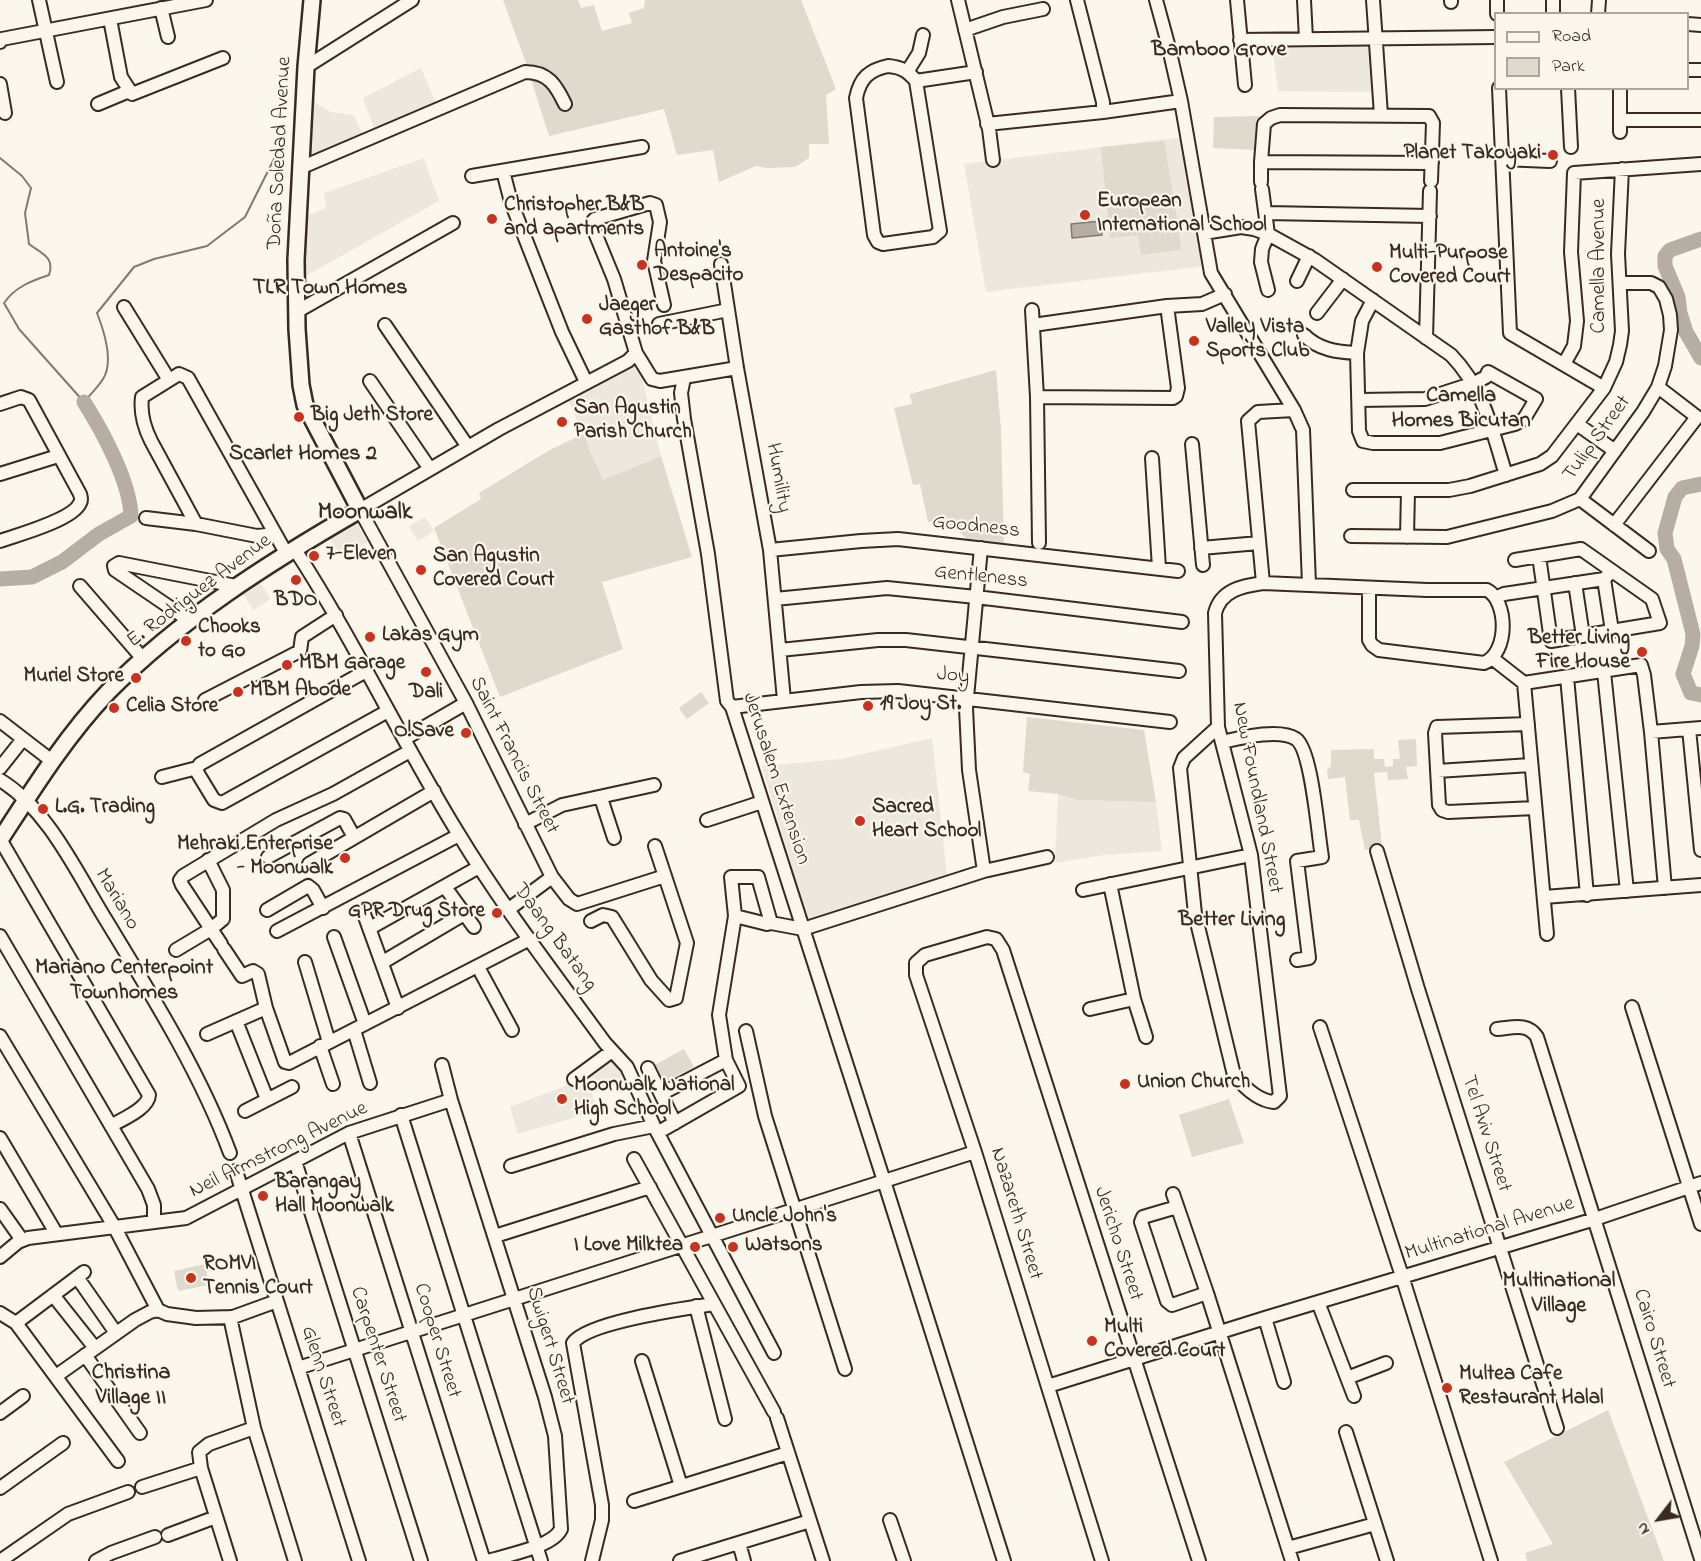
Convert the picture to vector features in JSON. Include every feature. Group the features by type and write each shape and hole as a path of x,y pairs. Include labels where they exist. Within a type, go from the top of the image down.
{"main road":[{"name":"Doña Soledad Avenue","path":"312,0 311,64 300,168 296,260 296,312 301,385 305,405 360,510"},
{"name":"E. Rodriguez Avenue","path":"0,839 52,761 95,707 144,660 236,586 360,510"}],"street":[{"path":"39,0 57,82"},
{"path":"1,40 206,0"},
{"path":"385,0 389,14"},
{"path":"311,64 412,0"},
{"path":"958,0 976,72 993,160"},
{"path":"1077,0 1100,91 1103,112"},
{"path":"1156,0 1181,101 1212,273 1294,410 1305,437 1309,584"},
{"path":"1237,0 1245,85"},
{"path":"1304,0 1306,39"},
{"path":"1373,0 1381,115"},
{"path":"161,8 168,37"},
{"path":"965,30 1003,17 1043,9"},
{"path":"110,19 121,77 131,92"},
{"path":"907,72 919,53 923,35"},
{"path":"1240,40 1494,37"},
{"path":"98,104 223,58"},
{"path":"888,66 899,67 916,81 940,231 933,237 883,244 878,242 874,235 856,98 858,85 875,69 888,66"},
{"path":"300,168 525,72 534,72 549,77 557,86 565,104"},
{"path":"916,81 976,72"},
{"path":"0,84 5,113"},
{"path":"1499,90 1510,333 1604,388"},
{"path":"1568,90 1571,147"},
{"path":"1620,90 1620,126 1701,120"},
{"path":"987,124 1181,101"},
{"path":"1268,290 1261,255 1268,234 1261,162 1264,124 1280,115 1429,116 1433,123 1426,338"},
{"path":"472,176 642,147"},
{"path":"1503,159 1550,161"},
{"path":"1261,162 1432,164"},
{"name":"Camella Avenue","path":"1353,490 1449,490 1547,461 1604,388 1616,362 1622,331 1618,254 1622,169 1701,164"},
{"path":"1563,364 1574,346 1577,321 1571,252 1574,173 1622,169"},
{"path":"503,171 519,224 562,332 586,382"},
{"path":"664,305 654,261 660,222 656,205 650,202 598,217 593,221 593,228 614,279 636,353 654,381 737,368"},
{"path":"1266,213 1430,216"},
{"path":"296,312 453,223"},
{"path":"1204,233 1241,227 1268,234 1309,256 1450,355 1474,383 1506,475"},
{"path":"1297,281 1309,256"},
{"name":"Humility","path":"721,264 770,550 784,700"},
{"path":"1317,313 1342,279"},
{"name":"Tulip Street","path":"1351,536 1447,537 1552,511 1580,499 1643,412 1658,387 1665,366 1671,330 1670,315 1666,299 1659,286 1654,283 1620,284"},
{"path":"1034,325 1167,306 1202,304 1225,294"},
{"path":"1359,400 1425,399 1474,383 1486,376 1488,372 1536,399 1524,419 1515,424 1440,443 1367,443 1363,441 1359,431 1358,353 1362,321 1373,300"},
{"path":"1037,397 1173,398 1176,396 1178,388 1167,306"},
{"path":"124,308 169,380 142,397 141,413 150,441 196,524"},
{"path":"659,324 728,310"},
{"path":"1032,310 1037,397 1039,543"},
{"path":"385,325 468,447"},
{"path":"1304,335 1317,346 1330,351 1358,353"},
{"name":"E. Rodriguez Avenue","path":"360,510 468,447 628,361 636,353"},
{"name":"Daang Batang","path":"169,380 179,374 188,378 275,534 336,615 410,751 479,867 612,1051 627,1067 664,1126 711,1236 774,1353"},
{"name":"Jerusalem Extension","path":"684,378 681,393 684,419 708,554 726,698 732,706 1004,1561"},
{"path":"369,381 430,469"},
{"path":"1614,525 1697,417 1658,387"},
{"path":"0,404 21,397 27,398 81,499 76,508 51,523 0,541"},
{"path":"1263,582 1248,421 1253,414 1258,412 1294,410"},
{"path":"1577,424 1615,451"},
{"path":"1192,444 1203,565"},
{"path":"0,474 58,456"},
{"path":"1152,458 1159,568"},
{"path":"1407,537 1408,491"},
{"path":"1580,499 1649,551"},
{"name":"Saint Francis Street","path":"360,510 466,703 552,877 574,904 665,876"},
{"path":"146,518 196,524 257,536 275,534"},
{"name":"Goodness","path":"770,550 898,539 1178,571"},
{"path":"1202,548 1259,543"},
{"path":"981,548 966,697 969,770 984,871"},
{"path":"1515,560 1539,556 1581,549 1607,575 1652,599 1660,623 1551,641 1539,556"},
{"path":"190,621 113,567 119,563 236,586"},
{"path":"1607,575 1612,631"},
{"name":"New Foundland Street","path":"1192,868 1196,914 1234,1075 1243,1086 1266,1101 1274,1102 1280,1096 1251,855 1218,727 1214,619 1221,598 1246,585 1263,582 1504,594 1575,583 1607,575"},
{"path":"1575,583 1583,636"},
{"path":"80,586 144,660"},
{"name":"Gentleness","path":"775,599 887,588 1182,622"},
{"path":"1369,588 1369,640 1375,648 1484,663 1492,658 1499,649 1503,634 1492,594"},
{"path":"205,700 300,651 302,637 336,615"},
{"path":"780,650 891,640 1179,671"},
{"path":"1492,658 1524,683 1641,665 1651,732 1665,888"},
{"path":"162,777 197,768 200,764 366,671"},
{"path":"1604,672 1627,891"},
{"path":"1567,677 1587,895"},
{"path":"1524,683 1547,934"},
{"name":"Joy","path":"732,706 898,691 1170,722"},
{"path":"404,739 466,703"},
{"path":"197,768 197,772 214,800 219,803 388,711"},
{"path":"1,724 52,761"},
{"path":"1528,724 1437,727 1435,733 1439,805 1445,812 1535,808"},
{"path":"1192,868 1180,768 1184,758 1218,727"},
{"path":"1651,732 1695,728 1701,850"},
{"path":"1222,742 1260,735 1286,736 1296,739 1302,746 1313,792 1322,857 1297,861 1309,958 1297,960"},
{"path":"0,768 23,739"},
{"path":"410,751 333,794 276,820 208,860 180,880 242,976 251,971 256,972 285,1062 398,1008 530,939"},
{"path":"1437,771 1532,765"},
{"name":"Mariano","path":"0,780 27,799 60,843 158,1006 212,1110 230,1153"},
{"path":"525,824 562,805 654,785"},
{"path":"309,864 434,791"},
{"path":"601,798 614,838"},
{"path":"707,820 762,802"},
{"path":"268,857 340,818 344,819 354,837"},
{"path":"277,931 459,835"},
{"path":"0,839 148,1095 149,1098 145,1104 111,1126"},
{"path":"591,921 603,915 612,917 651,980 667,998 674,1000 677,996 687,943 655,846"},
{"name":"Tel Aviv Street","path":"1377,851 1418,989 1557,1428"},
{"path":"1083,890 1251,855"},
{"path":"735,916 767,924 803,929 984,871 1047,857"},
{"path":"176,950 223,919 223,890 208,860"},
{"path":"370,928 479,867"},
{"path":"761,1100 739,1086 726,1060 719,1015 735,916 731,877 756,876 760,881 771,923"},
{"path":"508,909 552,877"},
{"path":"1110,884 1134,999 1146,1037"},
{"path":"1544,897 1701,885"},
{"path":"267,910 308,886 313,890 323,908"},
{"path":"445,887 474,927"},
{"path":"364,914 398,1008"},
{"path":"382,962 464,914"},
{"path":"0,936 148,1189 154,1205 154,1221"},
{"path":"334,937 360,1027 370,1083"},
{"name":"Nazareth Street","path":"996,939 987,937 925,954 916,963 915,969 975,1152 1102,1561"},
{"name":"Jericho Street","path":"996,939 1003,950 1199,1561"},
{"path":"305,962 333,1084"},
{"path":"478,967 512,1030"},
{"path":"1089,1009 1134,999"},
{"path":"1632,1007 1695,1185 1701,1224"},
{"path":"207,1034 266,1008"},
{"path":"236,1021 267,1099"},
{"name":"Cairo Street","path":"1497,1029 1526,1026 1533,1030 1537,1037 1701,1559"},
{"path":"1048,1386 1402,1276 1320,1027"},
{"path":"746,1031 761,1100 793,1210 845,1369"},
{"path":"0,1036 114,1226 158,1310 167,1314 196,1318 230,1317 277,1301"},
{"path":"574,1079 612,1051"},
{"path":"661,1094 726,1060"},
{"name":"Swigert Street","path":"442,1065 555,1436 561,1529 557,1537 536,1547 486,1561"},
{"path":"648,1068 661,1094 664,1126"},
{"path":"511,1166 614,1134 664,1126 739,1086"},
{"path":"245,1110 292,1087"},
{"path":"401,1115 451,1100"},
{"name":"Neil Armstrong Avenue","path":"0,1257 22,1240 56,1233 186,1218 349,1133 401,1115 541,1561"},
{"name":"Cooper Street","path":"349,1133 486,1561"},
{"path":"0,1138 56,1233"},
{"path":"298,1368 975,1152"},
{"path":"634,1159 776,1415 823,1561"},
{"name":"Carpenter Street","path":"295,1161 421,1561"},
{"name":"Glenn Street","path":"236,1172 243,1188 359,1561"},
{"name":"Multinational Avenue","path":"1491,1561 1402,1276 1595,1219 1695,1185"},
{"path":"495,1236 650,1187"},
{"path":"1173,1194 1207,1293 1292,1561"},
{"path":"1177,1207 1141,1219 1167,1301 1172,1305 1207,1293"},
{"path":"0,1209 22,1240"},
{"path":"16,1323 81,1274 116,1333"},
{"path":"53,1295 140,1433"},
{"path":"1318,1302 1354,1396"},
{"path":"592,1561 602,1520 602,1505 572,1347 574,1341 581,1335 636,1317 714,1304"},
{"path":"696,1306 725,1419"},
{"path":"56,1376 135,1320 158,1310"},
{"path":"0,1313 16,1323 118,1461"},
{"path":"230,1317 254,1428 295,1561"},
{"path":"1265,1318 1284,1382"},
{"path":"642,1361 681,1486"},
{"path":"1347,1378 1386,1363"},
{"path":"0,1413 23,1396"},
{"path":"230,1561 201,1468 199,1452 203,1447 254,1428"},
{"path":"1346,1432 1387,1561"},
{"path":"0,1488 63,1443"},
{"path":"634,1501 788,1453"},
{"path":"142,1487 201,1468"},
{"path":"0,1561 68,1514 128,1492"},
{"path":"168,1535 216,1517"},
{"path":"890,1520 904,1561"},
{"path":"680,1561 810,1521"},
{"path":"1288,1548 1375,1524"},
{"path":"96,1561 111,1553 155,1538"},
{"path":"739,1543 744,1561"}],"shaded area":[{"path":"1272,43 1371,44 1376,92 1278,91"},
{"path":"421,68 438,109 376,135 363,98"},
{"path":"306,97 331,112 353,115 364,136 303,162"},
{"name":"European International School","path":"1184,137 1206,266 986,292 964,164"},
{"path":"424,158 439,201 302,278 302,218 326,208 324,193"},
{"path":"1100,221 1102,235 1072,238 1071,224"},
{"path":"638,361 661,456 603,480 566,395"},
{"path":"425,517 434,531 418,541 409,526"},
{"path":"354,520 368,542 342,558 328,535"},
{"path":"259,581 271,599 253,610 242,592"},
{"name":"Sacred Heart School","path":"932,738 947,875 808,922 762,766 841,759"},
{"path":"1058,794 1077,800 1156,802 1162,851 1104,855 1055,863"},
{"name":"Moonwalk National High School","path":"608,1056 622,1069 622,1080 591,1091 597,1111 518,1134 510,1107 568,1085"}],"green space":[{"path":"503,0 578,0 581,8 594,5 602,31 632,23 629,13 644,8 645,0 801,0 836,89 826,95 829,144 809,144 809,158 795,167 756,166 719,182 713,150 677,155 664,109 549,136"},
{"path":"1264,116 1257,132 1255,150 1213,148 1214,117"},
{"path":"1164,141 1179,231 1160,234 1179,232 1181,250 1141,255 1138,235 1110,238 1101,147"},
{"path":"996,370 1001,430 1004,545 968,541 951,526 940,522 928,522 920,484 913,485 894,408 912,404 910,394"},
{"path":"583,434 603,480 661,456 692,557 602,582 623,649 500,697 434,528 481,499 479,493 548,451"},
{"path":"701,692 709,703 687,719 679,708"},
{"path":"1027,717 1144,730 1156,802 1077,800 1058,794 1028,791 1030,774 1023,772"},
{"path":"1416,739 1417,766 1406,767 1408,779 1388,780 1387,772 1374,773 1382,847 1365,850 1359,820 1350,820 1345,777 1328,779 1327,770 1331,766 1331,750 1374,749 1374,759 1384,759 1385,767 1393,766 1393,759 1400,759 1398,740"},
{"path":"684,1049 694,1067 661,1084 651,1067"},
{"path":"1229,1099 1244,1143 1192,1157 1179,1115"},
{"name":"ROMVI Tennis Court","path":"205,1264 209,1285 178,1291 174,1271"},
{"path":"1608,1410 1664,1561 1527,1561 1525,1553 1553,1544 1504,1462"}],"waterway":[{"path":"0,158 22,176 31,188 25,213 29,244 46,256 50,264 49,275 18,289 4,303 19,329 84,402 103,379 108,364 105,337 97,313 134,267 154,259 207,246 245,217 281,145"},
{"path":"1701,239 1670,250 1665,256 1665,266 1678,297 1686,332 1701,358"},
{"path":"0,579 32,577 62,562 99,534 131,516 121,473 107,442 84,402"},
{"path":"1701,484 1682,488 1675,497 1665,533 1667,549 1674,559 1693,634 1692,646 1683,674 1691,693 1701,695"}],"place":[{"name":"Planet Takoyaki","path":"1553,155"},
{"name":"European International School","path":"1085,215"},
{"name":"Christopher B&B and apartments","path":"492,219"},
{"name":"Antoine's Despacito","path":"642,265"},
{"name":"Multi-Purpose Covered Court","path":"1377,267"},
{"name":"Jaeger Gasthof B&B","path":"587,319"},
{"name":"Valley Vista Sports Club","path":"1194,341"},
{"name":"Big Jeth Store","path":"299,417"},
{"name":"San Agustin Parish Church","path":"562,422"},
{"name":"7-Eleven","path":"314,556"},
{"name":"San Agustin Covered Court","path":"421,570"},
{"name":"BDO","path":"296,580"},
{"name":"Lakas Gym","path":"370,637"},
{"name":"Chooks to Go","path":"186,641"},
{"name":"Better Living Fire House","path":"1642,652"},
{"name":"MBM Garage","path":"287,665"},
{"name":"Dali","path":"426,672"},
{"name":"Muriel Store","path":"136,678"},
{"name":"MBM Abode","path":"238,692"},
{"name":"19 Joy St.","path":"868,706"},
{"name":"Celia Store","path":"114,708"},
{"name":"O!Save","path":"466,733"},
{"name":"L.G. Trading","path":"43,809"},
{"name":"Sacred Heart School","path":"860,821"},
{"name":"Mehraki Enterprise - Moonwalk","path":"345,858"},
{"name":"GPR Drug Store","path":"497,913"},
{"name":"Union Church","path":"1125,1084"},
{"name":"Moonwalk National High School","path":"562,1099"},
{"name":"Barangay Hall Moonwalk","path":"263,1196"},
{"name":"Uncle John's","path":"720,1218"},
{"name":"I Love Milktea","path":"695,1247"},
{"name":"Watsons","path":"733,1247"},
{"name":"ROMVI Tennis Court","path":"191,1278"},
{"name":"Multi Covered Court","path":"1092,1341"},
{"name":"Multea Cafe Restaurant Halal","path":"1447,1388"}],"district":[{"name":"Bamboo Grove","path":"1219,51"},
{"name":"TLR Town Homes","path":"330,289"},
{"name":"Camella Homes Bicutan","path":"1461,410"},
{"name":"Scarlet Homes 2","path":"303,455"},
{"name":"Moonwalk","path":"365,514"},
{"name":"Better Living","path":"1232,921"},
{"name":"Mariano Centerpoint Townhomes","path":"124,982"},
{"name":"Multinational Village","path":"1559,1294"},
{"name":"Christina Village II","path":"131,1386"}]}
